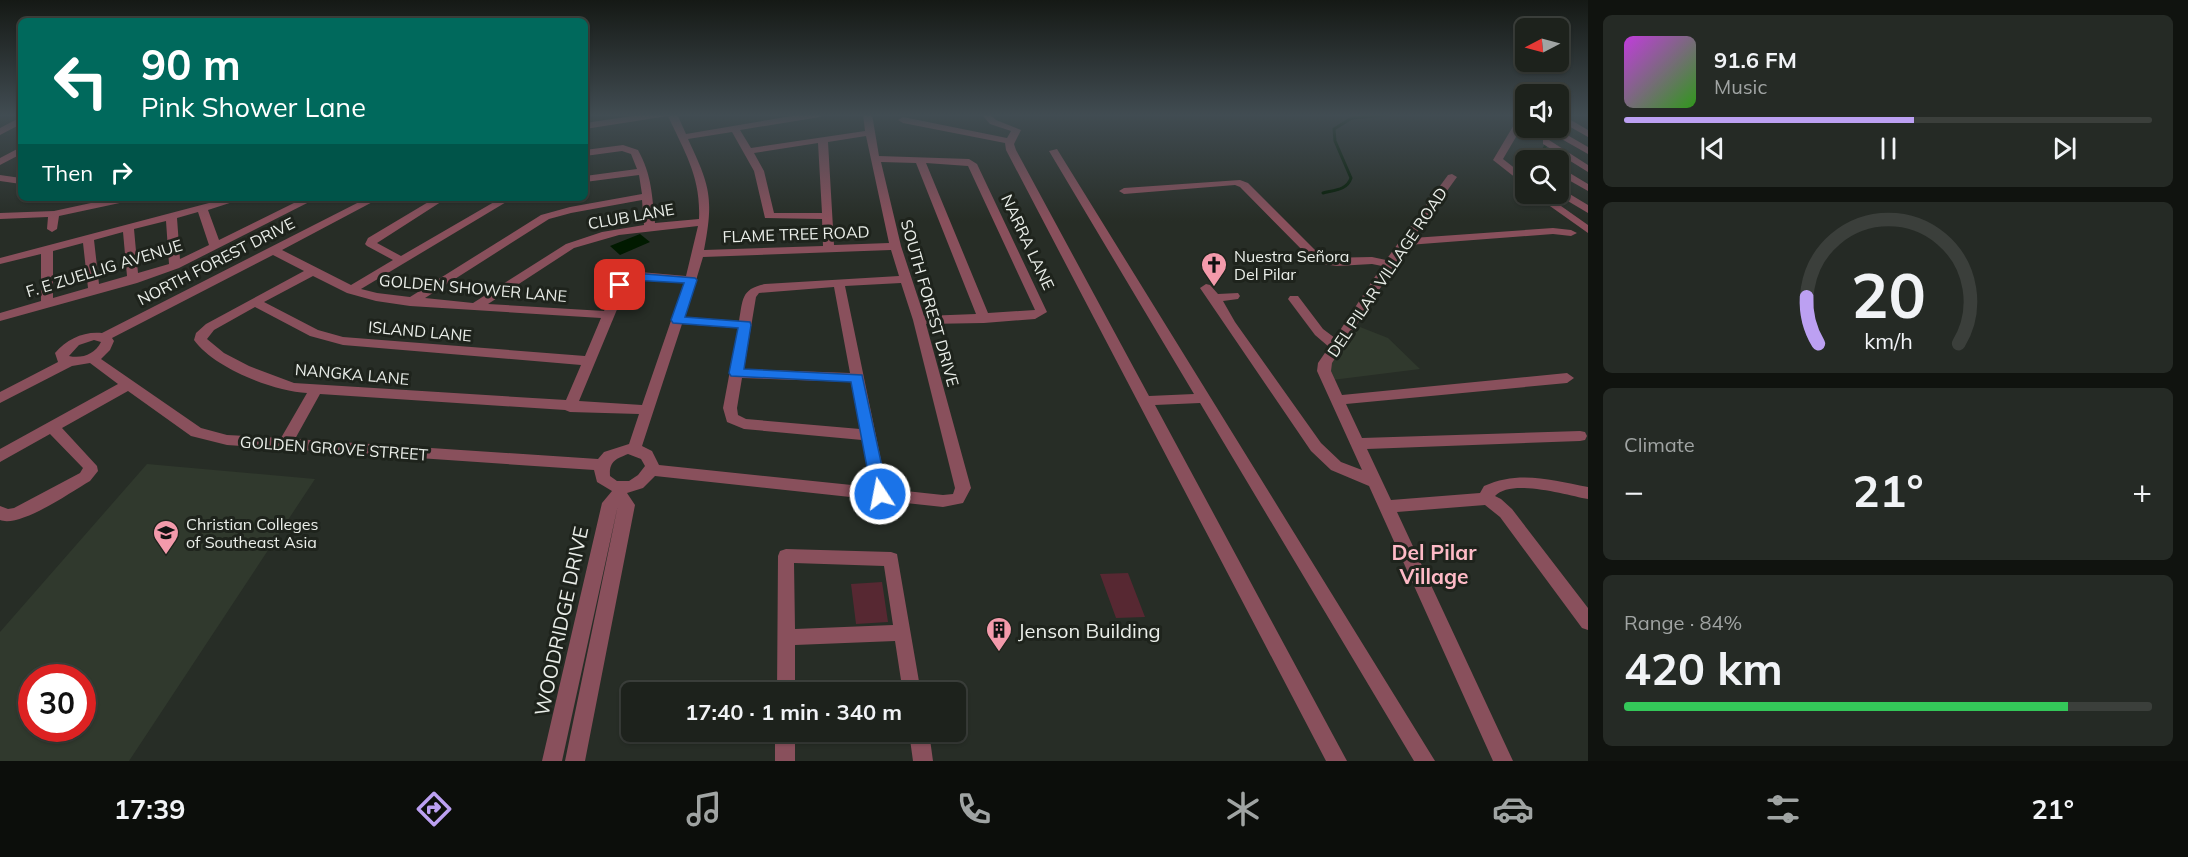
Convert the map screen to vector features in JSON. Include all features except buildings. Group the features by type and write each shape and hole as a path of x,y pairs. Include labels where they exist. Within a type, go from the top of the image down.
{"street":[{"path":"588,153 609,150"},
{"path":"628,150 634,152 644,171 649,196 650,228"},
{"path":"634,449 699,254 705,199 701,177 689,150"},
{"path":"757,150 748,151 759,171 769,216 828,216"},
{"path":"824,150 829,249"},
{"name":"SOUTH FOREST DRIVE","path":"873,150 895,246 919,320 963,488 958,499 943,501 880,494"},
{"path":"1011,150 1337,761"},
{"path":"1504,150 1498,160 1515,174"},
{"path":"1558,150 1588,169"},
{"path":"1054,151 1425,761"},
{"path":"0,162 18,152"},
{"name":"NARRA LANE","path":"875,159 966,161 972,164 1041,309 1041,312 1035,315 984,319 919,320"},
{"path":"919,159 984,319"},
{"path":"588,179 644,171"},
{"path":"1569,176 1588,188"},
{"name":"DEL PILAR VILLAGE ROAD","path":"1452,177 1404,242 1325,363 1324,371 1503,761"},
{"path":"0,178 17,181"},
{"path":"0,189 17,181"},
{"path":"1124,191 1231,181 1240,183 1319,261 1335,263 1368,259 1389,265"},
{"path":"410,302 545,217 570,210 649,196"},
{"path":"1569,197 1585,206"},
{"path":"0,216 54,214 115,201"},
{"path":"0,261 227,201"},
{"name":"F. E ZUELLIG AVENUE","path":"0,317 175,266 306,201"},
{"name":"NORTH FOREST DRIVE","path":"104,337 369,201"},
{"path":"401,260 371,244 372,240 437,201"},
{"path":"351,290 503,201"},
{"path":"1552,204 1588,230"},
{"path":"1555,206 1585,206"},
{"path":"202,207 215,246"},
{"path":"52,229 54,214"},
{"path":"171,216 175,266"},
{"name":"CLUB LANE","path":"475,307 570,246 594,237 704,222"},
{"path":"129,227 133,280"},
{"path":"1404,242 1553,231 1571,233"},
{"path":"88,238 94,290"},
{"name":"FLAME TREE ROAD","path":"699,254 895,246"},
{"path":"46,304 47,249"},
{"name":"GOLDEN SHOWER LANE","path":"274,250 351,290 376,297 410,302 608,315"},
{"name":"NANGKA LANE","path":"313,271 210,327 200,340 252,374 270,382 294,388 647,410"},
{"path":"570,407 620,285 627,278 640,276 691,280"},
{"path":"868,435 737,422 732,418 730,408 750,296 755,290 905,279"},
{"path":"651,470 880,494 839,284"},
{"path":"1234,296 1211,293 1229,323 1316,447 1336,466 1373,481"},
{"path":"1294,299 1319,332 1336,346"},
{"name":"ISLAND LANE","path":"256,303 314,333 343,341 589,362"},
{"path":"678,320 745,325"},
{"path":"0,388 65,359 91,358 106,346 108,341 104,337 93,336 78,340 66,347 65,359"},
{"name":"GOLDEN GROVE STREET","path":"91,358 196,432 227,440 602,465"},
{"path":"0,398 65,359"},
{"path":"736,373 857,378"},
{"path":"1338,400 1567,378"},
{"path":"0,456 129,384"},
{"path":"284,445 316,389"},
{"path":"1145,401 1204,398"},
{"path":"0,512 6,516 17,514 85,477 90,471 90,466 52,428"},
{"path":"1357,444 1580,436"},
{"path":"575,761 627,506 620,491 602,478 602,465 614,453 634,449 643,452 650,458 651,470 640,483 620,491"},
{"path":"1486,499 1489,490 1493,487 1517,483 1588,493"},
{"name":"WOODRIDGE DRIVE","path":"552,761 610,504 620,491"},
{"path":"1387,507 1486,499 1496,503 1588,622"},
{"path":"786,682 786,556 891,559 910,682"},
{"path":"786,637 903,633"},
{"path":"561,726 582,727"},
{"path":"785,742 785,761"},
{"path":"920,742 923,761"}],"shaded area":[{"path":"640,234 650,242 620,255 610,246"},
{"path":"1355,325 1388,338 1420,369 1332,380 1329,364"},
{"name":"Christian Colleges of Southeast Asia","path":"147,464 315,479 129,761 0,761 0,632"},
{"path":"1128,573 1145,617 1116,618 1100,574"},
{"path":"882,582 888,622 856,624 851,584"}],"waterway":[{"path":"1323,193 1344,187 1351,178 1339,150"}],"place":[{"name":"Nuestra Señora Del Pilar","path":"1214,288"},
{"name":"Christian Colleges of Southeast Asia","path":"166,556"},
{"name":"Jenson Building","path":"999,653"}],"district":[{"name":"Del Pilar Village","path":"1434,564"}],"route":[{"path":"620,285 627,278 640,276 691,280 678,320 745,325 736,373 857,378 880,494"}]}
